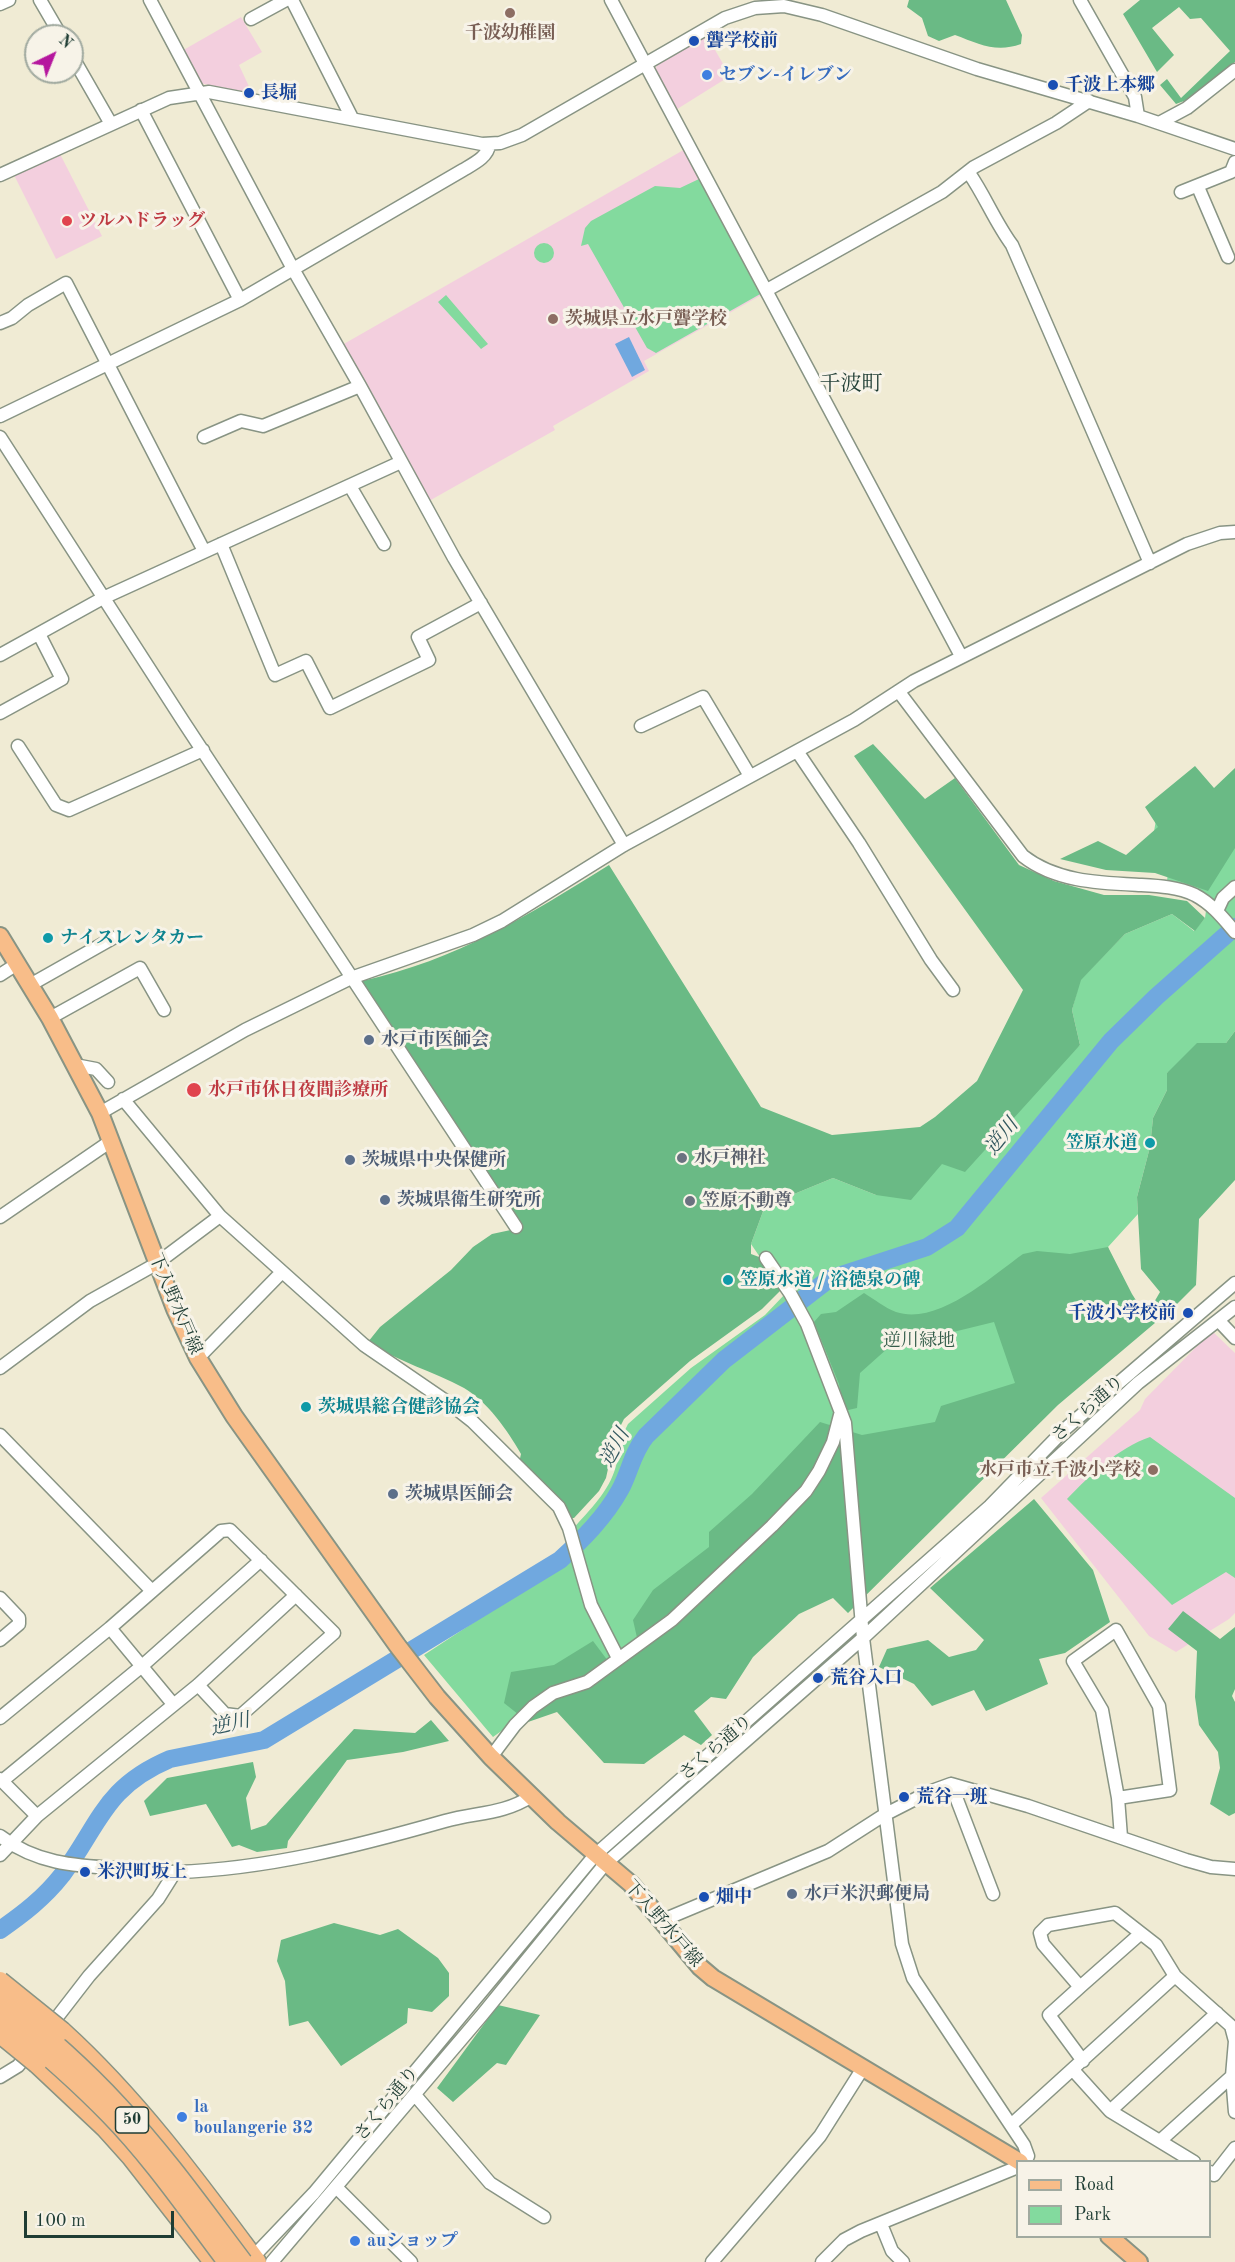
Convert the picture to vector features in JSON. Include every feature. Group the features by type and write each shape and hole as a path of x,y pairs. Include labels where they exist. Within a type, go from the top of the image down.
{"highway":[{"path":"0,1982 62,2031 109,2075 152,2125 250,2261"},
{"name":"50","path":"0,1998 76,2062 118,2105 250,2261"},
{"name":"50","path":"0,2016 68,2073 111,2116 227,2262"},
{"path":"0,2034 37,2064 105,2128 131,2157 213,2262"}],"main road":[{"name":"下入野水戸線","path":"0,936 50,1018 100,1113 156,1264 198,1358 234,1416 413,1667 491,1757 600,1860 631,1884 700,1967 713,1978 1017,2160"},
{"path":"1111,2238 1140,2262"}],"street":[{"path":"0,4 9,0"},
{"path":"40,0 54,24"},
{"path":"150,0 293,270 481,603 624,845"},
{"path":"251,20 286,0"},
{"path":"292,0 352,118"},
{"path":"611,0 961,656"},
{"path":"1080,0 1135,97 1138,116"},
{"path":"0,175 169,98 197,92 209,92 489,145 522,135 725,18 773,3 822,15 978,69 1138,116 1235,149"},
{"path":"1159,123 1187,108 1235,70"},
{"path":"84,77 111,124"},
{"path":"767,290 942,192 974,167 1056,123 1089,101"},
{"path":"141,110 240,300"},
{"path":"0,416 240,300 463,170 489,150 489,145"},
{"path":"1181,192 1231,172 1235,162"},
{"path":"969,173 980,189 995,222 1012,245 1150,563"},
{"path":"1198,187 1228,257"},
{"path":"0,323 12,318 28,305 66,283 204,551"},
{"path":"204,437 241,421 262,426 360,386"},
{"path":"0,437 351,978 516,1227"},
{"path":"0,655 103,598 401,462"},
{"path":"350,486 384,544"},
{"path":"100,1113 245,1030 351,978 473,935 502,921 624,845 797,751 899,693 914,681 961,656 1201,538 1235,532"},
{"path":"221,544 275,675 306,661 330,708 429,660 418,637 481,603"},
{"path":"0,713 62,679 39,634"},
{"path":"899,693 1023,856 1035,865 1054,874 1099,883 1180,890 1193,894 1220,914 1235,932"},
{"path":"641,726 704,697 750,776"},
{"path":"18,746 56,805 69,810 203,750"},
{"path":"797,751 859,843 931,960 953,990"},
{"path":"1220,914 1223,898 1235,886"},
{"path":"30,986 113,938"},
{"path":"0,975 17,964"},
{"path":"50,1018 140,968 164,1010"},
{"path":"75,1065 96,1069 108,1082"},
{"path":"123,1099 220,1216 364,1345 472,1421 559,1507 570,1534 591,1605 618,1658"},
{"path":"0,1217 111,1141"},
{"path":"0,1368 90,1301 156,1264 220,1216"},
{"path":"766,1258 803,1317 832,1384 840,1415 845,1424 863,1638 902,1944 913,1978 1024,2145 1028,2156 1026,2160"},
{"path":"198,1358 282,1272"},
{"name":"さくら通り","path":"250,2261 314,2193 600,1860 862,1619 990,1506 1065,1429 1235,1283"},
{"name":"さくら通り","path":"272,2262 415,2095 600,1860 863,1638 1138,1383 1235,1307"},
{"path":"1218,1321 1235,1338"},
{"path":"491,1757 532,1707 554,1693 587,1682 690,1606 806,1491 833,1442 840,1415"},
{"path":"0,1435 152,1591"},
{"path":"0,1718 110,1628 221,1531 230,1530 334,1633 240,1716 225,1714 198,1685"},
{"path":"37,1816 1,1780 142,1666 261,1560"},
{"path":"0,1855 12,1845 37,1816 198,1685 296,1595"},
{"path":"0,1598 19,1618 19,1624 0,1640"},
{"path":"110,1628 173,1704"},
{"path":"1118,1798 1170,1790 1160,1706 1116,1630 1073,1661 1102,1710 1118,1798 1121,1838"},
{"path":"951,1784 993,1894"},
{"path":"663,1920 828,1851 884,1815 929,1792 951,1784 1234,1872"},
{"path":"0,1836 12,1845 52,1862 175,1872 284,1860 348,1848 449,1820 500,1812 532,1796"},
{"path":"0,2077 18,2066 89,1976 158,1899 175,1872"},
{"path":"1080,1987 1043,1944 1040,1932 1048,1925 1115,1913 1156,1945 1176,1976 1231,2026 1235,2041 1232,2076 1235,2112"},
{"path":"1083,2061 1049,2014 1140,1934"},
{"path":"1011,2125 1176,1976"},
{"path":"1110,2111 1217,2013"},
{"path":"712,2262 820,2136 863,2068"},
{"path":"1073,2070 1110,2111 1191,2160"},
{"path":"1161,2140 1232,2076"},
{"path":"415,2095 490,2183 544,2217"},
{"path":"1211,2173 1214,2175 1235,2148"},
{"path":"822,2262 844,2240 1016,2167"},
{"path":"337,2188 411,2262"},
{"path":"881,2224 892,2251 902,2262"}],"shaded area":[{"path":"241,17 262,52 239,65 252,93 199,83 180,52"},
{"path":"707,36 730,76 674,111 655,74 657,64"},
{"name":"茨城県立水戸聾学校","path":"687,148 765,293 644,361 649,371 553,426 555,430 429,501 342,345"},
{"path":"60,154 102,236 56,259 14,175"},
{"name":"水戸市立千波小学校","path":"1212,1331 1235,1353 1235,1613 1176,1652 1149,1636 1041,1498 1140,1410 1145,1399"}],"green space":[{"path":"909,0 1006,0 1022,35 1021,44 1004,48 995,47 955,35 939,41 928,36 922,18 907,7"},
{"path":"1140,0 1235,0 1235,62 1192,98 1176,104 1160,85 1167,79 1181,98 1230,51 1201,18 1190,19 1179,7 1152,28 1174,55 1157,72 1123,14"},
{"path":"699,179 762,293 656,353 647,348 588,244 581,246 585,228 591,221 655,186 680,188"},
{"path":"544,243 551,246 554,253 551,260 544,263 537,260 534,253 537,246"},
{"path":"446,295 488,344 481,349 438,302"},
{"path":"873,744 925,799 955,778 1019,865 1054,881 1104,895 1149,895 1187,901 1205,918 1195,931 1172,914 1125,934 1081,980 1072,1010 1080,1045 965,1172 942,1164 911,1200 876,1195 833,1178 765,1206 751,1244 751,1254 759,1257 781,1290 762,1309 690,1361 624,1419 615,1437 606,1478 599,1491 574,1518 570,1518 519,1463 521,1454 516,1445 496,1417 473,1394 368,1342 380,1327 451,1270 473,1247 492,1234 520,1228 362,981 397,972 460,949 520,919 609,865 761,1107 832,1135 920,1127 977,1081 1023,990 854,756"},
{"path":"1195,766 1214,788 1235,768 1235,848 1208,891 1155,873 1106,870 1060,859 1098,841 1126,855 1158,827 1145,807"},
{"name":"逆川緑地","path":"1235,779 1235,1031 1226,1043 1167,1073 1167,1090 1153,1118 1150,1147 1137,1197 1138,1214 1108,1247 1129,1314 608,1662 604,1658 493,1737 424,1655 581,1552 573,1529 609,1484 628,1424 691,1368 765,1315 785,1294 751,1244 765,1206 833,1178 876,1195 942,1163 1080,1045 1072,1010 1080,980 1125,934 1172,914 1194,931 1205,918 1208,896 1190,886 1167,881 1170,856 1151,849 1157,814"},
{"path":"1235,1031 1235,1180 1199,1219 1196,1285 1175,1306 1058,1405 848,1613 833,1598 799,1614 753,1657 726,1699 711,1697 694,1711 712,1735 701,1745 684,1735 644,1764 604,1763 557,1712 528,1722 504,1703 511,1672 554,1665 593,1641 608,1661 638,1642 633,1620 653,1590 709,1547 709,1532 752,1494 820,1422 862,1435 935,1422 941,1406 1015,1383 994,1322 888,1348 860,1373 857,1408 844,1411 839,1384 814,1322 821,1314 836,1312 864,1293 896,1312 912,1314 929,1312 964,1296 1023,1254 1037,1251 1070,1254 1108,1247 1146,1316 1160,1292 1141,1269 1137,1197 1150,1147 1153,1118 1167,1090 1167,1073 1197,1043 1226,1043"},
{"path":"1150,1437 1235,1498 1235,1578 1226,1572 1172,1605 1067,1499 1116,1455"},
{"path":"1034,1499 1093,1570 1110,1622 1065,1653 1039,1659 1048,1684 986,1711 974,1690 932,1706 914,1684 879,1667 887,1649 928,1640 949,1657 976,1650 984,1640 930,1588"},
{"path":"1183,1611 1220,1639 1235,1627 1235,1689 1232,1696 1235,1702 1235,1813 1229,1816 1210,1804 1220,1768 1218,1752 1199,1725 1195,1697 1197,1651 1168,1629"},
{"path":"431,1720 449,1741 403,1752 347,1760 288,1841 287,1848 257,1852 239,1845 232,1847 206,1804 150,1816 144,1801 167,1778 253,1762 256,1777 246,1798 251,1830 266,1825 354,1729 415,1733"},
{"path":"334,1923 380,1935 398,1929 438,1958 449,1973 449,1996 432,2012 408,2008 407,2023 341,2066 308,2021 289,2026 285,1981 277,1961 281,1940"},
{"path":"498,2005 540,2015 506,2065 497,2063 453,2102 437,2088"}],"water":[{"path":"629,337 645,370 632,377 615,344"}],"waterway":[{"name":"逆川","path":"0,1930 48,1891 75,1857 106,1808 131,1782 148,1770 170,1759 264,1740 560,1560 608,1509 620,1490 637,1449 646,1436 724,1360 829,1279 927,1247 957,1228 1111,1041 1156,997 1235,927"}],"place":[{"name":"千波幼稚園","path":"510,13"},
{"name":"聾学校前","path":"694,41"},
{"name":"セブン-イレブン","path":"707,75"},
{"name":"千波上本郷","path":"1053,85"},
{"name":"長堀","path":"249,93"},
{"name":"ツルハドラッグ","path":"67,221"},
{"name":"茨城県立水戸聾学校","path":"553,319"},
{"name":"ナイスレンタカー","path":"48,938"},
{"name":"水戸市医師会","path":"369,1040"},
{"name":"水戸市休日夜間診療所","path":"194,1090"},
{"name":"笠原水道","path":"1150,1143"},
{"name":"水戸神社","path":"682,1158"},
{"name":"茨城県中央保健所","path":"350,1160"},
{"name":"茨城県衛生研究所","path":"385,1200"},
{"name":"笠原不動尊","path":"690,1201"},
{"name":"笠原水道 / 浴徳泉の碑","path":"728,1280"},
{"name":"千波小学校前","path":"1188,1313"},
{"name":"茨城県総合健診協会","path":"306,1407"},
{"name":"水戸市立千波小学校","path":"1153,1470"},
{"name":"茨城県医師会","path":"393,1494"},
{"name":"荒谷入口","path":"818,1678"},
{"name":"荒谷一班","path":"904,1797"},
{"name":"米沢町坂上","path":"85,1872"},
{"name":"水戸米沢郵便局","path":"792,1894"},
{"name":"畑中","path":"704,1897"},
{"name":"la boulangerie 32","path":"182,2117"},
{"name":"auショップ","path":"355,2241"}],"district":[{"name":"千波町","path":"851,384"}]}
